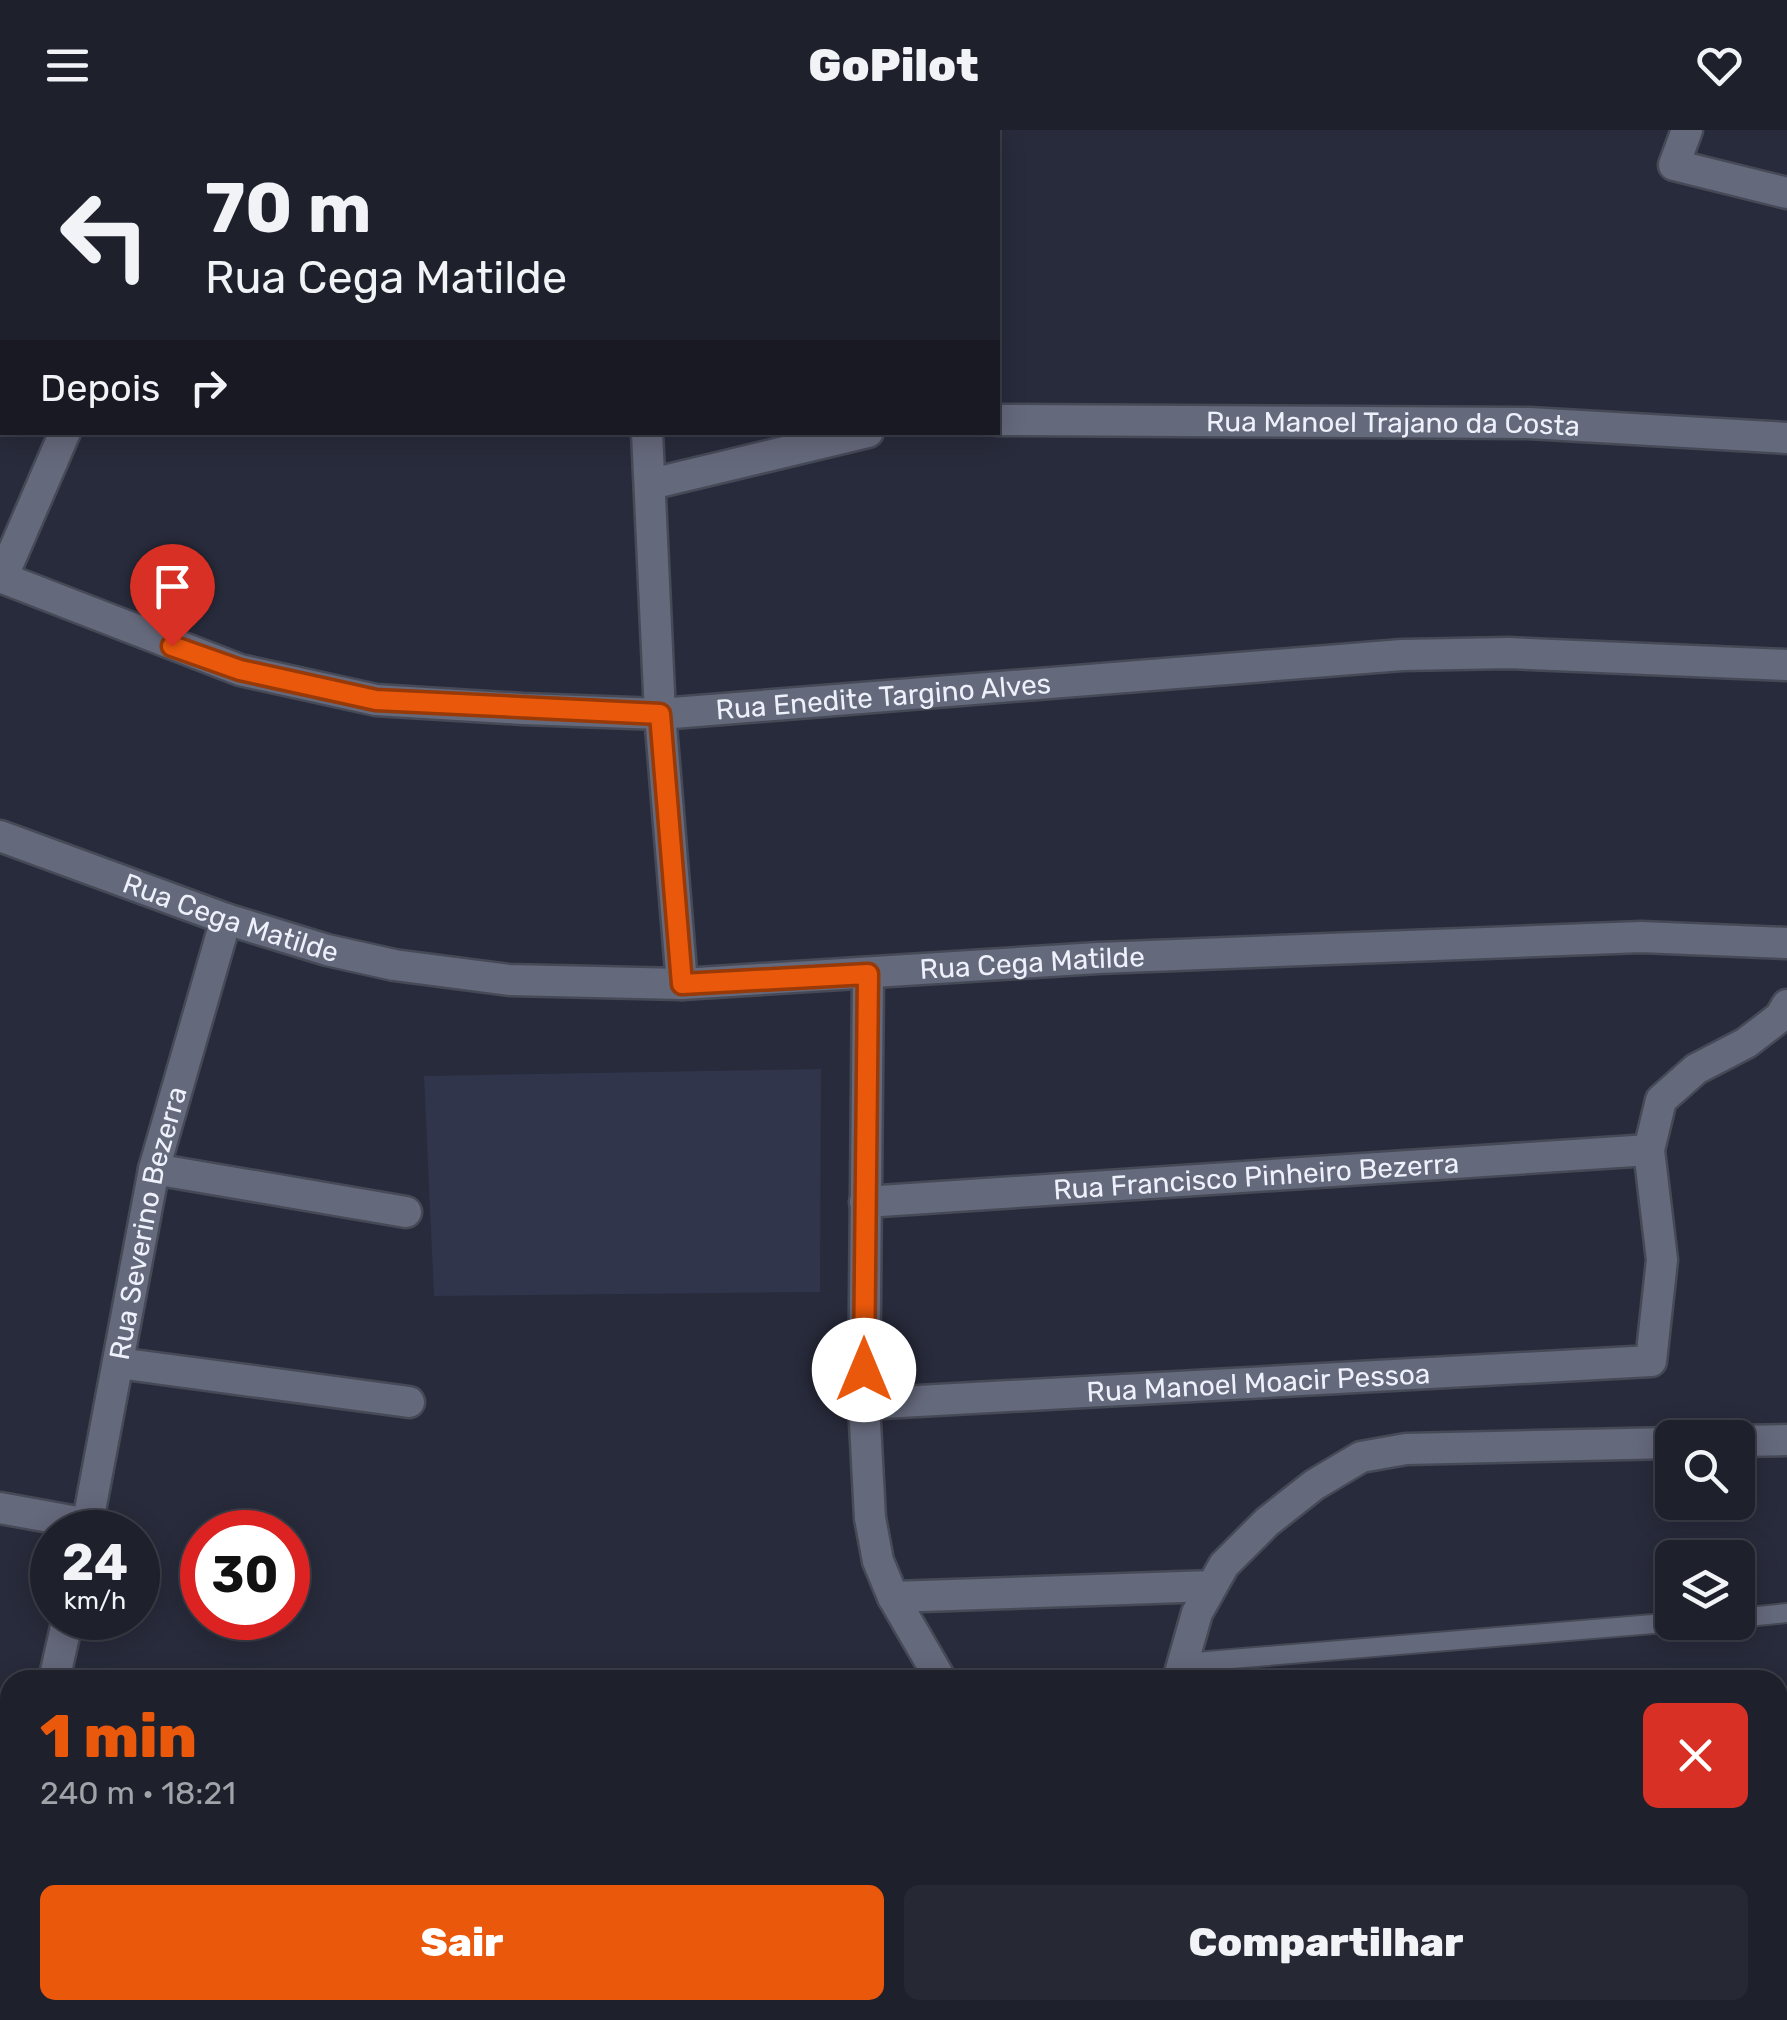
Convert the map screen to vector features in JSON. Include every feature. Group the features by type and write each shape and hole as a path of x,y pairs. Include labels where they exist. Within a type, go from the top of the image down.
{"street":[{"path":"1687,130 1674,165 1787,193"},
{"name":"Rua Manoel Trajano da Costa","path":"1000,420 1529,423 1787,438"},
{"path":"1,577 63,435"},
{"path":"646,435 660,714 682,984"},
{"path":"651,484 855,435"},
{"name":"Rua Enedite Targino Alves","path":"1,577 189,652 312,688 376,700 660,714 1402,656 1508,653 1787,665"},
{"name":"Rua Cega Matilde","path":"0,836 226,920 327,950 457,976 509,980 682,984 1098,958 1641,936 1787,943"},
{"name":"Rua Severino Bezerra","path":"90,1510 154,1168 226,920"},
{"path":"868,974 864,1404 870,1518 878,1561 893,1597 935,1670"},
{"path":"1649,1150 1661,1100 1696,1069 1746,1043 1780,1016 1787,1005"},
{"name":"Rua Francisco Pinheiro Bezerra","path":"865,1202 1649,1150"},
{"name":"Rua Manoel Moacir Pessoa","path":"864,1404 1651,1361 1662,1260 1649,1150"},
{"path":"154,1168 406,1212"},
{"path":"118,1363 409,1402"},
{"path":"1755,1441 1787,1440"},
{"path":"1181,1670 1196,1613 1224,1565 1267,1522 1314,1485 1361,1457 1406,1449 1655,1443"},
{"path":"0,1508 30,1515"},
{"path":"893,1597 1211,1586"},
{"path":"56,1670 63,1640"}],"lane":[{"path":"1755,1617 1787,1614"},
{"path":"1200,1670 1655,1624"}],"shaded area":[{"path":"821,1069 820,1292 434,1296 424,1076"}],"route":[{"path":"172,646 240,670 376,700 660,714 682,984 868,974 864,1370"}]}
